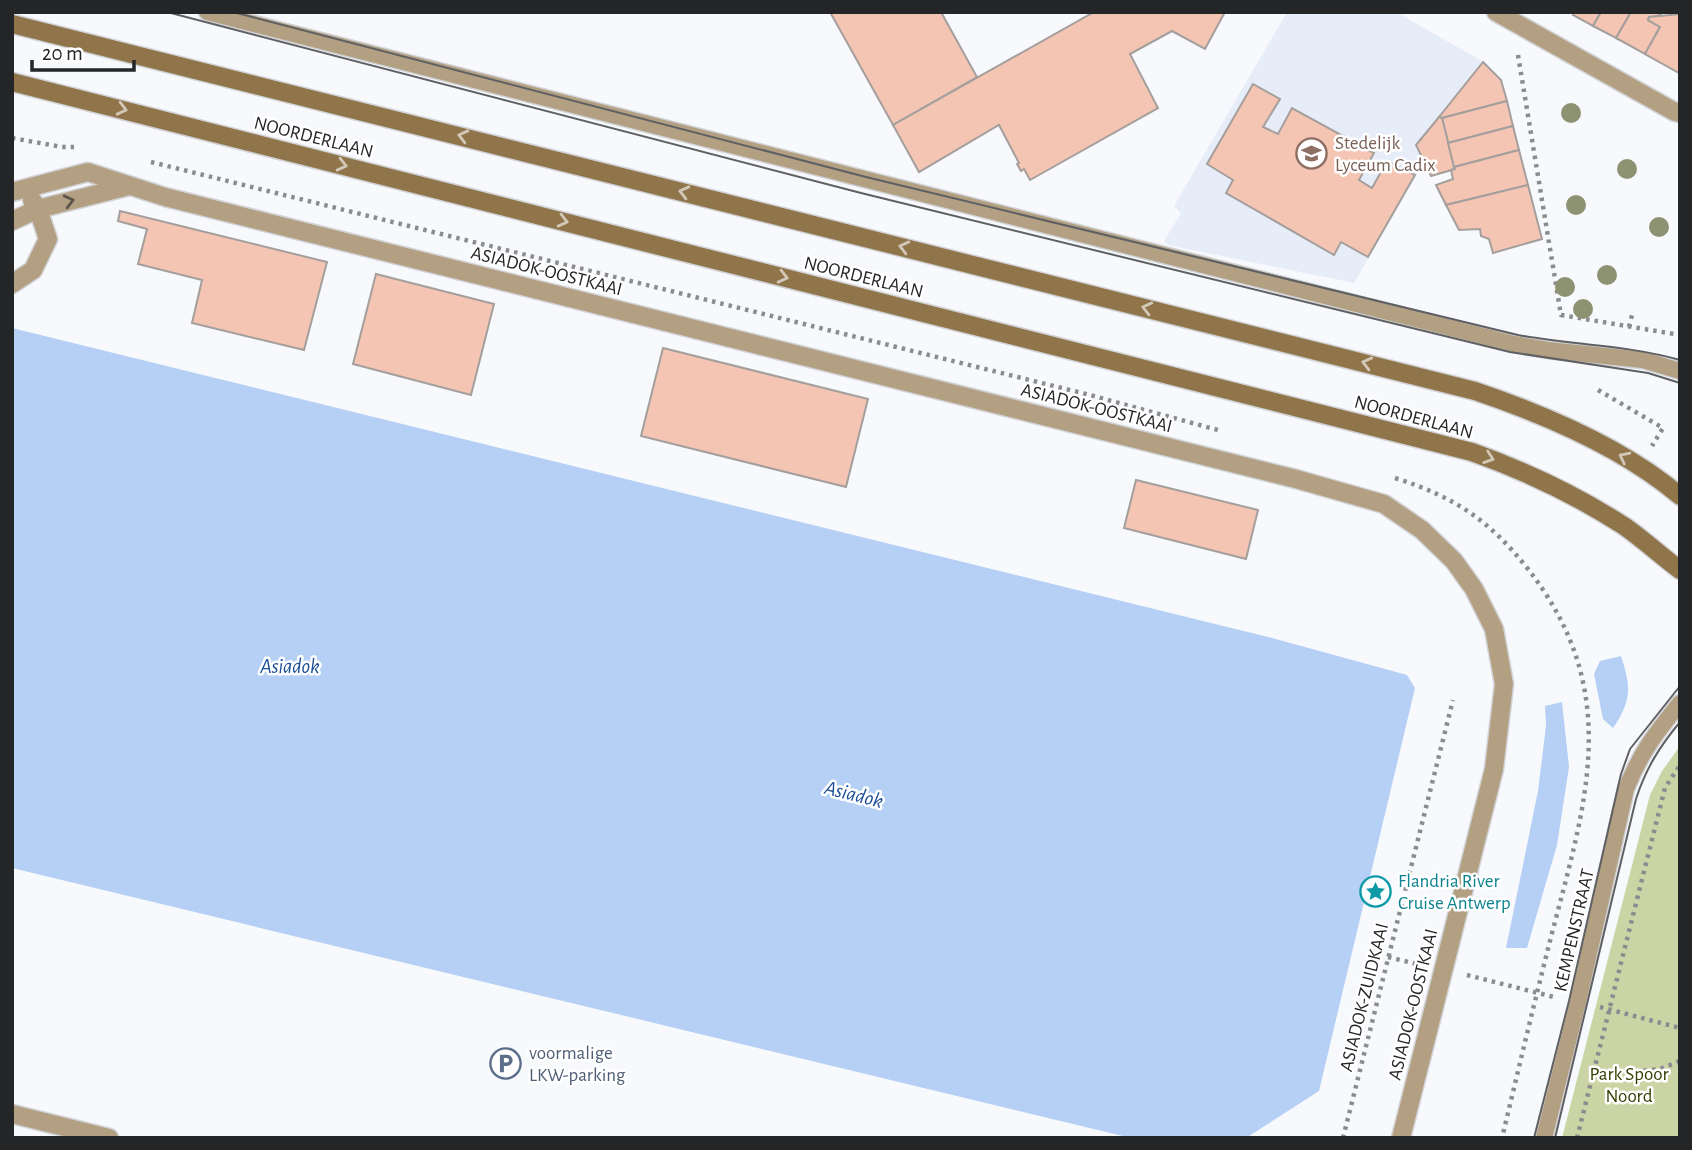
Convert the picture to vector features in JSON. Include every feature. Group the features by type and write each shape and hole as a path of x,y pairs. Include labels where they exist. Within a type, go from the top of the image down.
{"main road":[{"name":"NOORDERLAAN","path":"12,24 1433,380 1515,405 1640,465 1680,496"},
{"name":"NOORDERLAAN","path":"12,82 1472,452 1518,468 1567,493 1625,527 1680,570"}],"street":[{"path":"1496,12 1680,113"},
{"name":"ASIADOK-OOSTKAAI","path":"18,191 88,173 129,186 1296,479 1384,504 1422,530 1454,561 1474,589 1494,629 1504,684 1494,769 1401,1138"},
{"name":"ASIADOK-OOSTKAAI","path":"12,221 38,209 129,186"},
{"path":"12,284 33,270 48,239 38,209 18,191"},
{"path":"12,1114 109,1138"}],"lane":[{"path":"207,12 1514,344 1643,360 1680,371"},
{"name":"KEMPENSTRAAT","path":"1544,1138 1626,789 1639,758 1680,703"}],"path":[{"path":"1513,22 1561,314 1680,335"},
{"path":"1629,327 1632,315"},
{"path":"1598,390 1663,428 1640,465"},
{"name":"ASIADOK-ZUIDKAAI","path":"1343,1138 1453,701"},
{"path":"1577,1138 1665,788 1680,765"},
{"path":"1502,1138 1537,993"},
{"path":"1610,1010 1680,1028"},
{"path":"1593,1075 1660,1069 1680,1061"}],"shaded area":[{"name":"Stedelijk Lyceum Cadix","path":"1287,12 1396,12 1482,61 1415,145 1425,161 1354,283 1168,245 1164,241 1181,213 1174,206"}],"green space":[{"name":"Park Spoor Noord","path":"1680,746 1680,1138 1562,1138 1650,795 1662,771"}],"water":[{"name":"Asiadok","path":"12,328 1272,638 1407,675 1415,688 1319,1091 1246,1138 1131,1138 12,868"},
{"path":"1621,656 1627,676 1628,693 1624,709 1613,728 1603,719 1594,674 1600,661"},
{"path":"1562,702 1569,767 1557,845 1527,948 1506,948 1538,791 1546,726 1545,706"}],"building":[{"path":"830,12 941,12 977,77 893,125"},
{"path":"1094,12 1225,12 1205,49 1172,31 1130,54 1158,108 1030,180 1024,169 1021,171 1017,164 1019,163 999,125 919,172 893,125"},
{"path":"1574,12 1601,12 1593,26 1573,15"},
{"path":"1601,12 1631,12 1616,38 1593,26"},
{"path":"1631,12 1656,12 1662,16 1649,17 1648,20 1660,27 1645,54 1616,38"},
{"path":"1680,14 1679,73 1645,54 1660,27 1648,20 1649,17"},
{"path":"1483,62 1501,80 1507,101 1439,117"},
{"path":"1253,84 1280,99 1263,127 1278,134 1292,108 1374,153 1359,180 1372,188 1387,161 1415,175 1368,257 1341,242 1334,255 1226,193 1233,180 1207,164"},
{"path":"1507,101 1513,126 1448,143 1442,118"},
{"path":"1439,117 1442,118 1455,169 1431,176 1416,145"},
{"path":"1513,126 1519,150 1454,167 1448,143"},
{"path":"1519,150 1528,185 1446,205 1436,185 1453,179 1451,170 1455,169 1454,167"},
{"path":"1528,185 1542,239 1493,253 1489,239 1481,236 1480,229 1459,230 1446,205"},
{"path":"120,211 327,262 304,350 192,323 202,280 138,264 147,229 118,221"},
{"path":"376,274 494,304 471,395 353,364"},
{"path":"663,348 868,399 846,487 641,436"},
{"path":"1136,480 1258,510 1246,559 1124,528"}],"tram line":[{"path":"167,12 861,193 1510,352 1648,373 1680,383"},
{"path":"233,12 866,177 1518,335 1640,351 1680,360"},
{"path":"1534,1138 1569,1001 1621,774 1630,749 1680,686"},
{"path":"1555,1138 1636,799 1654,758 1680,722"}],"place":[{"name":"Stedelijk Lyceum Cadix","path":"1312,153"},
{"name":"Flandria River Cruise Antwerp","path":"1375,891"},
{"name":"voormalige LKW-parking","path":"506,1063"}]}
